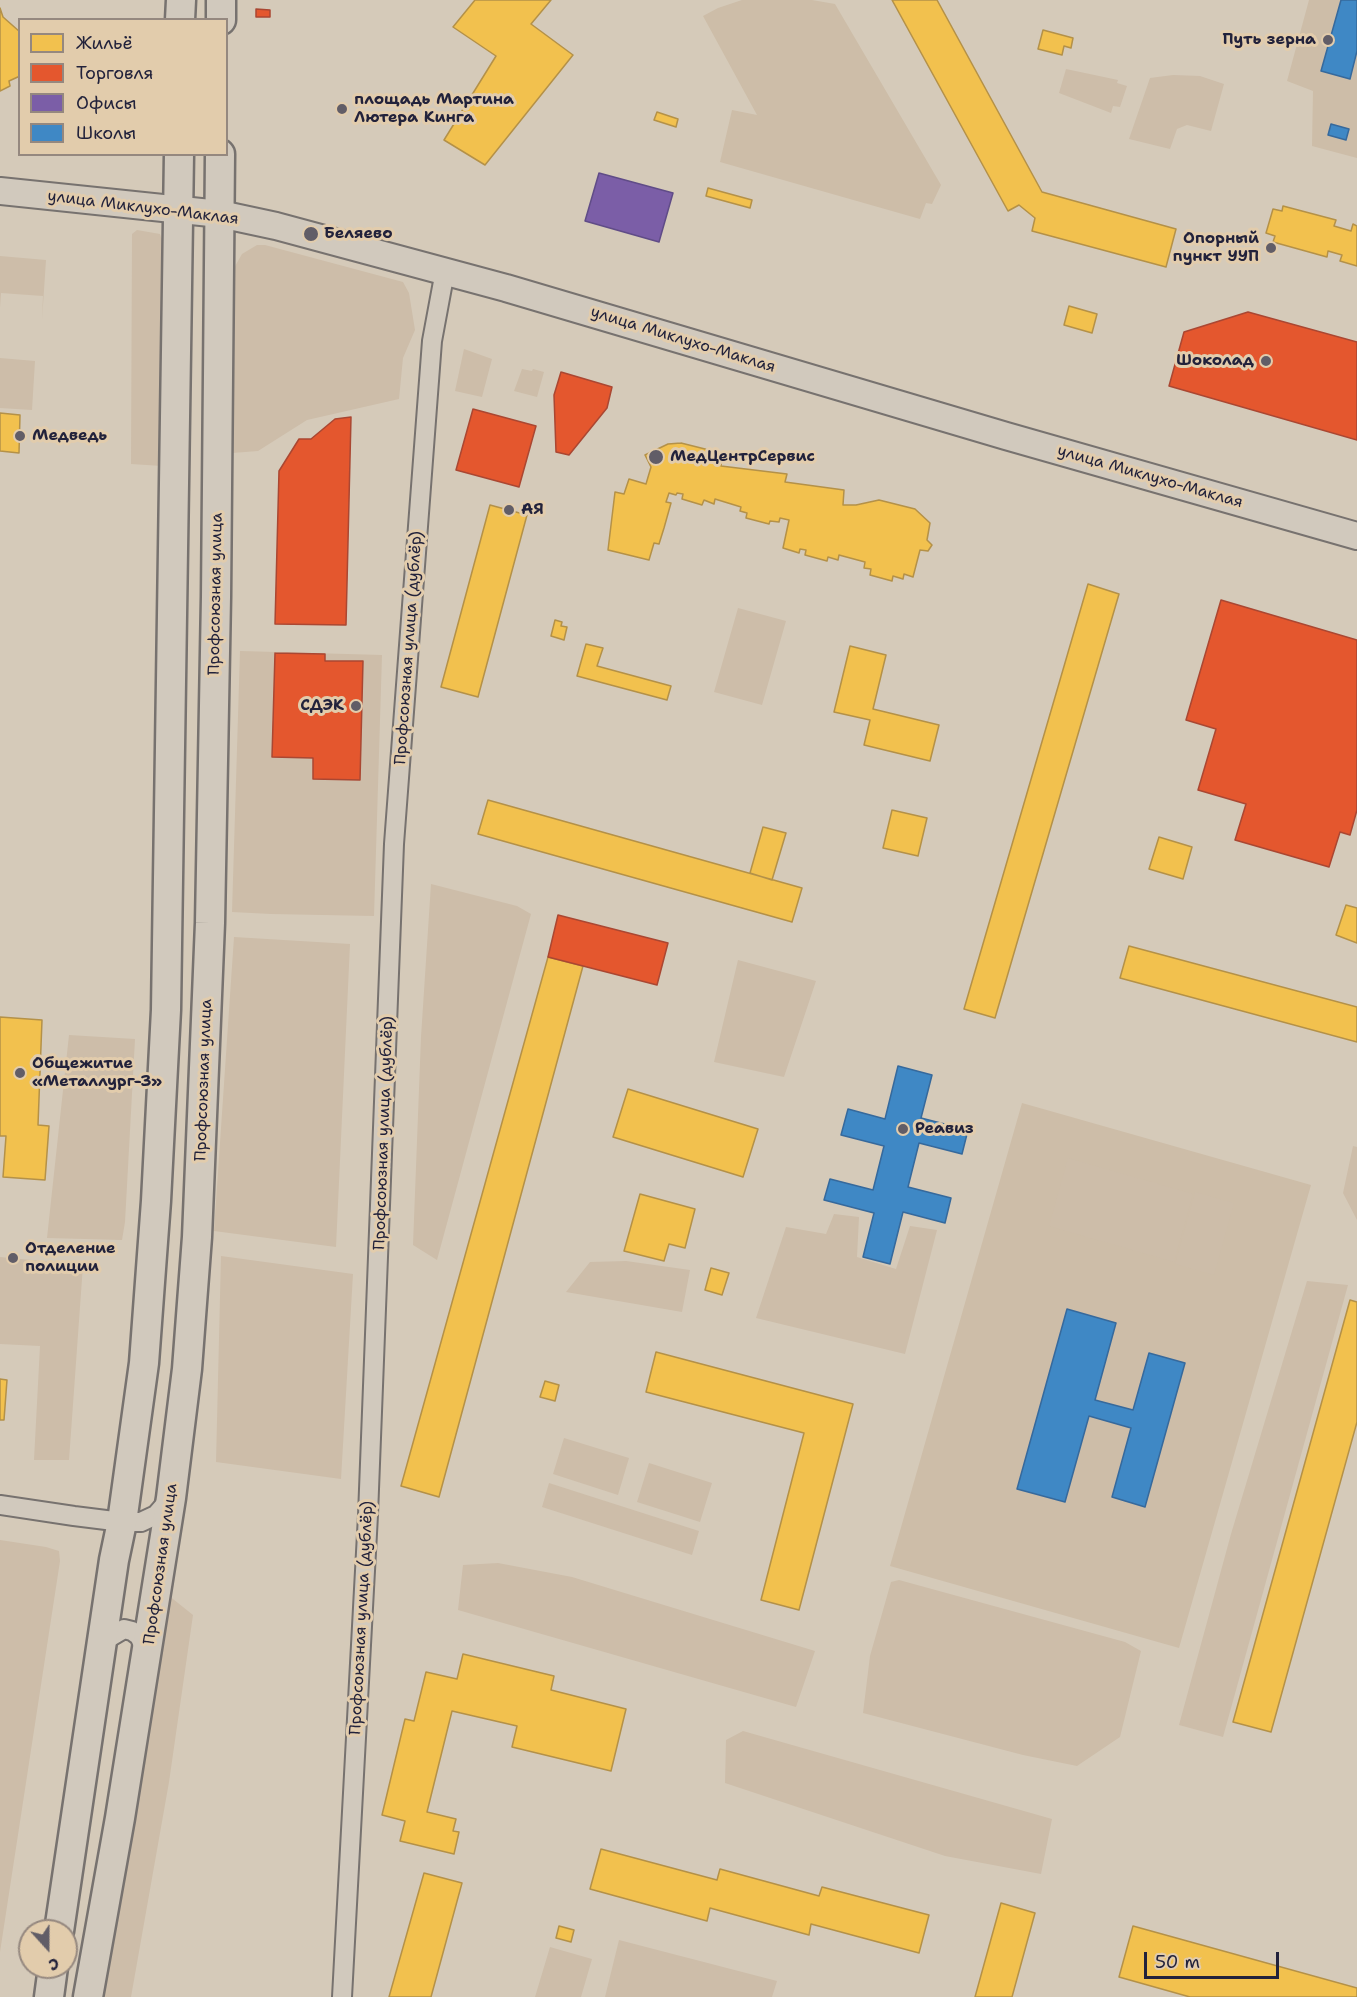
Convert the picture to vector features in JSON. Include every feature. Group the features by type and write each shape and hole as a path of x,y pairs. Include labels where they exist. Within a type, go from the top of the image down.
{"main road":[{"path":"180,18 181,0"},
{"path":"221,0 221,18"},
{"path":"61,1919 144,1363 156,1211 166,1010 179,156"},
{"name":"Профсоюзная улица","path":"88,1997 147,1654 171,1498 187,1369 196,1249 206,1051 216,599 220,156"},
{"name":"улица Миклухо-Маклая","path":"0,191 220,214 276,226 445,271 651,330 1006,436 1357,536"},
{"path":"49,1997 51,1979"}],"street":[{"name":"Профсоюзная улица (дублёр)","path":"342,1997 368,1515 394,844 432,341 445,271"},
{"path":"0,1505 122,1522 141,1522 156,1515 171,1498"},
{"path":"101,1648 107,1639 124,1629 139,1636 147,1654"}],"shaded area":[{"path":"742,0 812,0 835,4 941,185 932,204 926,203 920,219 720,162 732,110 757,115 703,16"},
{"name":"Путь зерна","path":"1309,0 1357,0 1357,158 1312,146 1313,91 1287,81"},
{"path":"1066,69 1118,80 1117,83 1127,86 1120,107 1113,106 1111,113 1059,93"},
{"path":"1173,75 1200,76 1224,84 1211,131 1187,125 1177,129 1170,149 1129,139 1150,78"},
{"path":"137,230 160,234 164,247 162,466 131,464 132,234"},
{"path":"257,245 265,245 403,282 409,293 415,330 403,358 399,399 307,420 258,451 232,453 234,268 242,254"},
{"path":"0,256 46,260 42,320 43,296 1,293 0,308"},
{"path":"464,349 492,359 482,397 455,391"},
{"path":"0,358 35,361 32,410 0,408"},
{"path":"522,369 544,372 537,397 514,391"},
{"path":"738,608 786,621 762,705 714,692"},
{"path":"240,651 382,655 374,916 232,912"},
{"path":"431,884 517,906 531,914 437,1260 413,1245 421,1037"},
{"path":"234,937 350,944 336,1247 214,1231"},
{"path":"738,960 816,981 784,1077 714,1062"},
{"path":"69,1035 135,1039 125,1222 122,1240 47,1238"},
{"path":"1022,1103 1311,1185 1179,1648 890,1566"},
{"path":"1353,1146 1357,1147 1357,1220 1343,1193"},
{"path":"1068,1158 1193,1194 1174,1262 1049,1226"},
{"path":"1195,1192 1234,1203 1214,1275 1175,1264"},
{"path":"834,1214 859,1217 857,1257 896,1269 910,1226 937,1230 905,1354 756,1318 786,1227 826,1234"},
{"path":"221,1256 353,1274 341,1479 216,1462"},
{"path":"0,1257 83,1265 69,1460 34,1460 40,1346 0,1344"},
{"path":"626,1261 690,1270 682,1312 566,1292 590,1262"},
{"path":"1307,1281 1348,1285 1223,1737 1179,1725 1231,1534"},
{"path":"564,1438 629,1458 618,1495 553,1474"},
{"path":"649,1463 712,1483 700,1522 637,1502"},
{"path":"549,1483 699,1531 692,1555 542,1507"},
{"path":"0,1540 59,1551 60,1561 0,1952"},
{"path":"498,1563 572,1577 815,1651 796,1707 458,1610 463,1565"},
{"path":"899,1580 1125,1642 1141,1651 1120,1737 1077,1766 1023,1755 863,1713 870,1656 891,1582"},
{"path":"168,1595 193,1615 169,1782 131,1997 102,1997"},
{"path":"743,1731 1052,1819 1041,1874 945,1856 725,1783 726,1740"},
{"path":"619,1940 777,1981 772,1997 605,1997"},
{"path":"550,1947 592,1959 581,1997 535,1997"}],"building: Жильё":[{"path":"475,0 551,0 531,24 573,55 485,165 444,140 496,56 453,27"},
{"path":"892,0 937,0 1042,192 1176,229 1166,267 1032,231 1035,218 1019,205 1008,211"},
{"path":"0,8 3,17 18,30 18,77 9,81 10,86 0,91"},
{"path":"1043,30 1073,38 1071,48 1064,46 1062,55 1038,49"},
{"path":"657,112 678,119 676,127 654,120"},
{"path":"708,188 752,200 750,208 706,196"},
{"path":"1283,206 1336,220 1334,226 1351,231 1353,224 1357,226 1357,266 1340,261 1342,255 1328,251 1327,257 1273,242 1275,236 1266,233 1273,209 1282,211"},
{"path":"1069,306 1097,314 1092,333 1064,325"},
{"path":"0,413 20,415 19,453 0,451"},
{"path":"681,443 709,450 710,456 722,458 721,466 787,474 785,482 844,490 843,505 879,500 915,509 930,523 927,540 932,545 928,551 920,550 913,577 904,574 903,579 893,576 892,581 870,575 871,569 864,568 865,562 839,555 838,560 828,557 827,561 805,555 806,550 800,549 799,553 783,548 789,520 780,518 779,522 770,521 769,524 746,518 747,513 740,511 741,507 715,499 714,504 704,500 702,505 682,499 683,494 669,493 666,502 671,503 664,528 659,544 654,543 649,560 608,550 615,492 624,494 629,479 646,484 651,467 645,455 668,444"},
{"path":"490,505 527,515 478,697 441,687"},
{"path":"1088,584 1119,594 995,1018 964,1009"},
{"path":"555,620 562,622 561,626 567,627 564,640 551,636"},
{"path":"586,644 603,648 597,666 671,686 667,700 577,676"},
{"path":"850,646 886,655 873,709 939,725 930,761 864,745 870,720 834,712"},
{"path":"488,800 802,888 792,922 478,834"},
{"path":"892,810 927,818 918,856 883,848"},
{"path":"763,827 786,833 772,880 750,873"},
{"path":"1159,837 1192,847 1183,879 1149,869"},
{"path":"1346,905 1357,908 1357,943 1336,935"},
{"path":"1129,946 1357,1007 1357,1042 1120,978"},
{"path":"548,957 583,966 439,1497 401,1486"},
{"name":"Общежитие «Металлург-3»","path":"0,1017 42,1020 38,1125 49,1126 45,1180 3,1177 6,1136 0,1136"},
{"path":"628,1089 758,1129 743,1177 613,1137"},
{"path":"640,1194 695,1209 685,1248 669,1244 664,1261 624,1251"},
{"path":"711,1268 729,1273 722,1295 705,1290"},
{"path":"1350,1300 1357,1302 1357,1422 1271,1732 1233,1722"},
{"path":"656,1352 853,1404 799,1610 761,1600 804,1433 646,1392"},
{"path":"0,1379 7,1380 4,1420 0,1420"},
{"path":"545,1381 559,1385 555,1401 540,1397"},
{"path":"463,1654 554,1676 551,1690 626,1709 611,1771 512,1747 517,1726 452,1711 427,1812 456,1819 453,1831 459,1832 454,1854 400,1841 405,1821 382,1815 405,1719 414,1721 426,1672 457,1679"},
{"path":"601,1849 717,1880 720,1869 819,1896 822,1887 929,1915 919,1953 811,1924 809,1935 710,1908 707,1921 590,1889"},
{"path":"424,1873 462,1883 431,1997 389,1997"},
{"path":"1001,1903 1035,1913 1012,1997 975,1997"},
{"path":"559,1926 574,1930 571,1942 556,1938"},
{"path":"1133,1926 1357,1988 1357,1997 1190,1997 1119,1977"}],"building: Торговля":[{"path":"256,9 270,10 270,17 256,17"},
{"name":"Шоколад","path":"1248,312 1357,342 1357,440 1169,386 1184,332"},
{"path":"561,372 612,387 607,408 569,455 556,452 554,395"},
{"path":"473,409 536,426 519,487 456,470"},
{"path":"351,417 346,625 275,624 279,471 299,439 311,439 335,419"},
{"path":"1221,600 1357,640 1357,810 1350,835 1340,832 1329,867 1235,840 1246,804 1198,790 1216,729 1186,720"},
{"path":"275,653 325,654 325,661 363,661 360,780 313,779 313,758 272,757"},
{"path":"558,915 668,943 657,985 548,957"}],"building: Офисы":[{"path":"599,173 673,193 659,242 585,221"}],"building: Школы":[{"path":"1341,0 1357,0 1357,51 1350,79 1321,71"},
{"path":"1331,124 1349,129 1346,140 1328,135"},
{"path":"898,1066 932,1075 921,1118 968,1130 962,1154 919,1143 908,1187 951,1198 945,1223 903,1212 890,1264 863,1257 874,1213 824,1200 830,1179 873,1190 884,1146 841,1135 848,1109 885,1119"},
{"path":"1067,1309 1116,1323 1095,1400 1133,1410 1149,1353 1185,1363 1145,1507 1112,1497 1131,1428 1089,1416 1065,1502 1017,1489"}],"place":[{"name":"Путь зерна","path":"1328,40"},
{"name":"площадь Мартина Лютера Кинга","path":"342,109"},
{"name":"Беляево","path":"311,234"},
{"name":"Опорный пункт УУП","path":"1271,248"},
{"name":"Шоколад","path":"1266,361"},
{"name":"Медведь","path":"20,436"},
{"name":"МедЦентрСервис","path":"656,457"},
{"name":"АЯ","path":"509,510"},
{"name":"СДЭК","path":"356,706"},
{"name":"Общежитие «Металлург-3»","path":"20,1073"},
{"name":"Реавиз","path":"903,1129"},
{"name":"Отделение полиции","path":"13,1258"}]}
